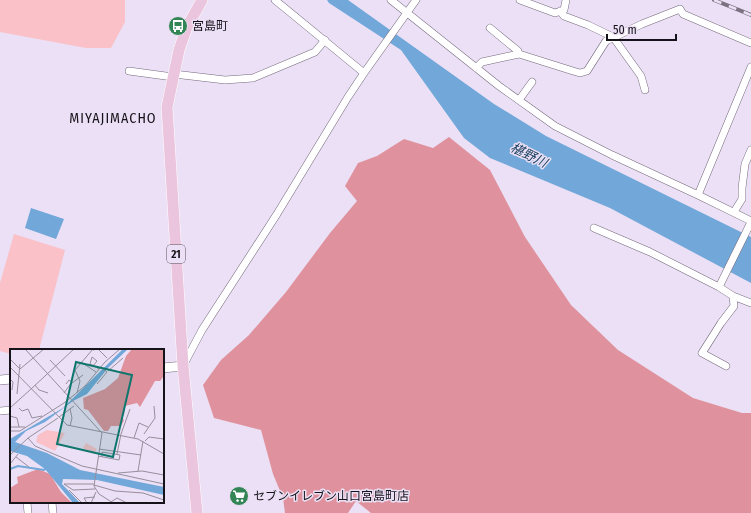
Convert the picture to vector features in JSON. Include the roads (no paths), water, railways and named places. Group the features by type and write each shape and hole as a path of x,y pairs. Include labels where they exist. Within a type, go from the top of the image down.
{"main road":[{"name":"21","path":"197,513 183,366 168,106 179,50 187,27 202,0"}],"street":[{"path":"275,0 366,71"},
{"path":"391,0 404,15 555,126 612,155 734,212 750,223 720,286"},
{"path":"164,368 183,366 202,330 277,214 366,71 416,0"},
{"path":"520,0 555,13 564,10 566,0"},
{"path":"476,68 482,62 519,54 580,73 587,71 606,41 642,24 680,9 684,14 751,42"},
{"path":"560,11 564,16 613,37 641,76 645,90"},
{"path":"490,28 518,51 519,54"},
{"path":"129,70 173,76 225,80 253,78 315,52 325,40"},
{"path":"698,195 751,67"},
{"path":"519,100 532,82"},
{"path":"734,212 742,199 745,164 749,160 751,150"},
{"path":"594,228 650,252 720,286 734,296 751,303"},
{"path":"726,366 702,353 734,306 734,296"},
{"path":"0,380 10,379"},
{"path":"0,411 10,410"},
{"path":"27,503 28,513"},
{"path":"52,503 53,513"}],"water":[{"name":"椹野川","path":"327,0 348,0 494,104 546,136 751,237 751,283 610,208 490,158 464,138 401,50 329,3"},
{"path":"31,208 64,219 56,239 25,228"}],"railway":[{"path":"714,0 751,15"}],"place":[{"name":"宮島町","path":"178,26"},
{"name":"セブンイレブン山口宮島町店","path":"239,496"}],"district":[{"name":"MIYAJIMACHO","path":"113,118"}]}
